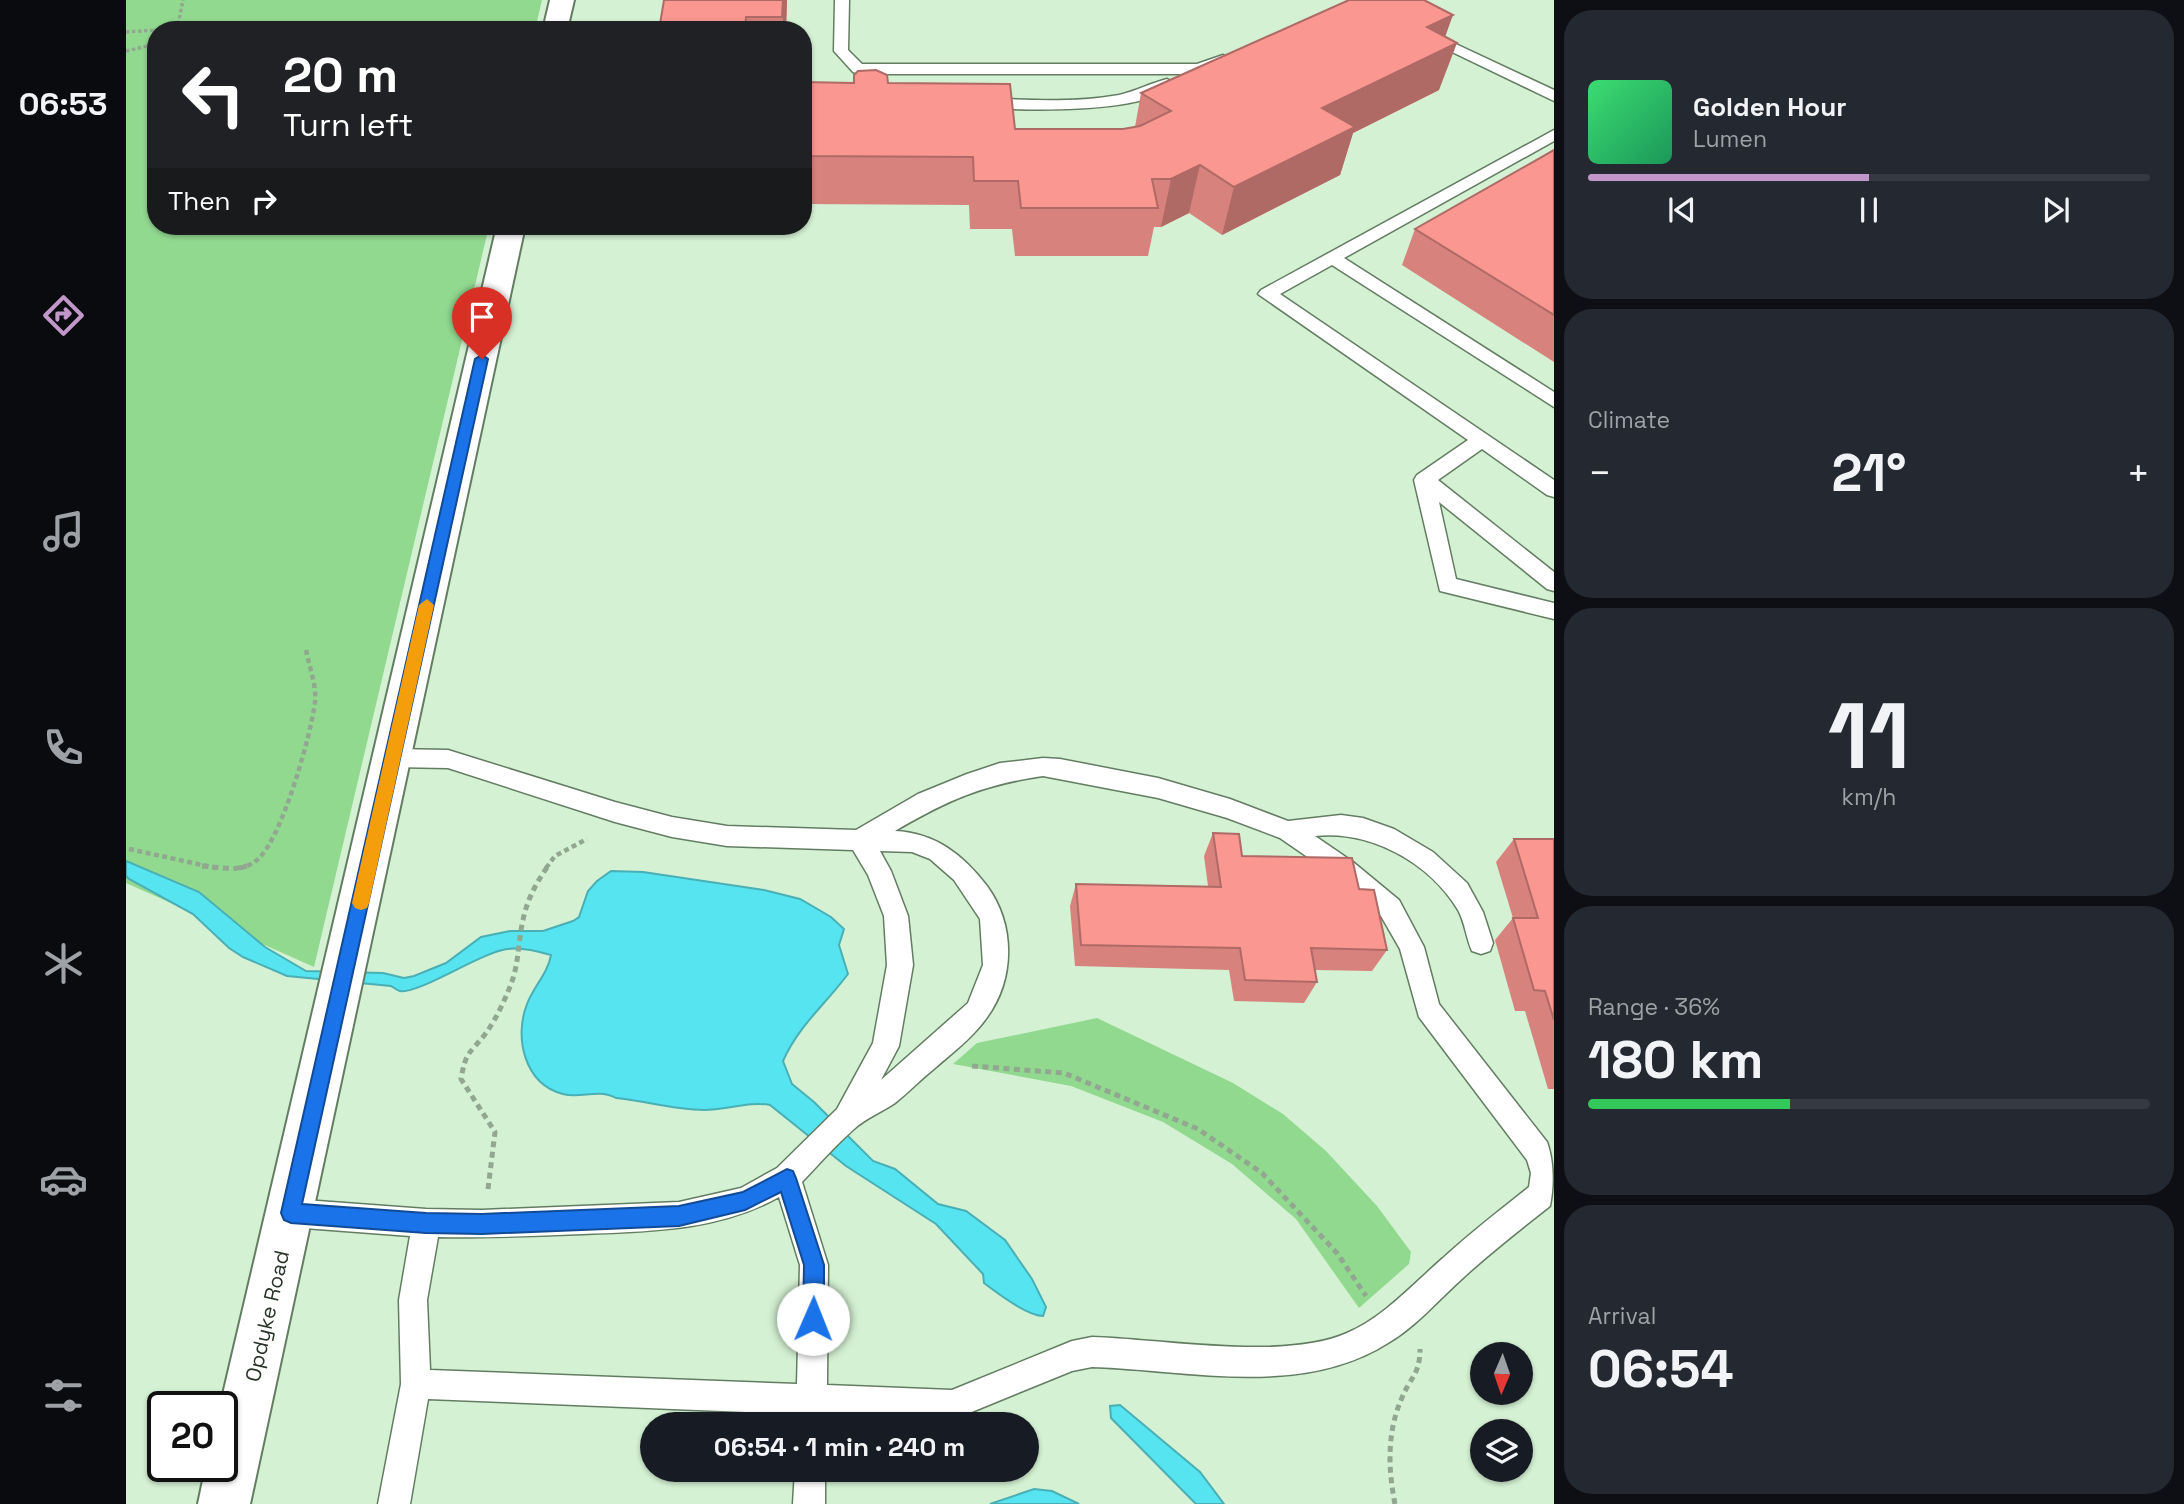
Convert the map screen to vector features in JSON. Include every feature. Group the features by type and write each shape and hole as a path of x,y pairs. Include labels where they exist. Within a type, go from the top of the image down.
{"main road":[{"path":"557,21 562,0"},
{"name":"Opdyke Road","path":"224,1504 332,1033 509,235"}],"lane":[{"path":"842,0 841,51 858,69 894,85"},
{"path":"1419,30 1554,96"},
{"path":"961,102 1056,106 1141,97 1235,54"},
{"path":"858,69 1199,69"},
{"path":"1554,135 1267,294 1554,490"},
{"path":"1332,258 1554,401"},
{"path":"1424,480 1482,440"},
{"path":"1424,480 1554,583"},
{"path":"1424,480 1447,585 1554,611"},
{"path":"291,1213 426,1223 482,1224 679,1216 745,1201 787,1178 846,1118 885,1094 977,1011 989,988 996,965 992,918 974,885 938,852 913,842 727,836 672,827 615,812 448,759 392,758"},
{"path":"416,1384 812,1412 952,1405 1072,1356 1091,1352 1241,1362 1296,1359 1324,1354 1377,1334 1467,1255 1540,1196 1546,1183 1545,1166 1537,1151 1429,1009 1412,947 1390,908 1353,876 1288,831 1230,808 1158,788 1043,767 1000,773 975,781 926,801 860,840"},
{"path":"1288,831 1317,825 1344,825 1373,831 1402,846 1457,890 1473,917 1481,943"},
{"path":"846,1118 886,1046 900,965 900,945 892,906 879,871 860,840"},
{"path":"787,1178 814,1265 812,1412"},
{"path":"394,1504 416,1384 413,1300 426,1223"},
{"path":"809,1504 810,1482"}],"path":[{"path":"179,21 183,0"},
{"path":"126,32 147,31"},
{"path":"126,51 147,46"},
{"path":"129,849 195,866 246,867 256,862 268,850 283,817 315,702 314,682 307,664 306,648"},
{"path":"482,1224 495,1132 461,1079 464,1062 472,1046 486,1033 510,987 517,964 523,918 534,884 555,856 596,834 615,812"},
{"path":"919,1063 1064,1073 1198,1129 1262,1173 1337,1253 1371,1305 1388,1292 1420,1349 1420,1368 1406,1385 1389,1444 1388,1474 1395,1504"}],"green space":[{"path":"126,0 542,0 537,21 147,21 147,235 487,235 314,967 126,883"},
{"path":"1097,1018 1233,1083 1283,1114 1326,1151 1377,1206 1411,1252 1409,1264 1359,1308 1296,1219 1232,1164 1163,1122 1071,1086 953,1064 977,1043"}],"water":[{"path":"126,861 199,892 265,947 306,971 383,973 404,978 446,963 481,937 510,931 543,931 573,921 579,917 588,891 611,871 643,872 764,890 800,899 831,917 844,929 839,945 848,974 789,1048 783,1061 792,1084 814,1102 873,1161 895,1169 938,1204 966,1211 1005,1240 1032,1279 1046,1307 1043,1316 1021,1308 984,1283 983,1274 936,1224 846,1166 770,1105 693,1110 603,1094 563,1094 550,1089 531,1070 522,1044 522,1031 527,1004 547,968 551,955 523,949 495,952 408,991 399,991 391,986 287,976 243,957 229,948 193,914 129,879 126,876"},
{"path":"1120,1405 1200,1472 1224,1504 1196,1504 1111,1418 1110,1406"},
{"path":"1034,1489 1052,1491 1079,1504 990,1504"}],"building":[{"path":"664,0 783,0 782,17 746,17 746,21 660,21"},
{"path":"1349,0 1424,0 1453,15 1427,27 1457,43 1322,108 1355,127 1234,187 1200,165 1171,179 1152,179 1158,208 1021,208 1018,181 974,181 973,157 812,156 812,82 854,83 854,75 858,71 876,70 887,75 888,83 1010,84 1015,129 1123,129 1140,126 1171,111 1141,93"},
{"path":"1554,150 1554,315 1415,229"},
{"path":"1213,833 1239,834 1242,856 1352,858 1359,889 1374,890 1387,950 1311,948 1317,982 1245,980 1240,948 1081,945 1076,884 1221,887"},
{"path":"1514,839 1554,839 1554,1020 1545,991 1534,990 1513,918 1538,918"}],"slow traffic":[{"path":"361,903 427,605"}],"route":[{"path":"482,359 291,1213 426,1223 482,1224 679,1216 745,1201 787,1178 814,1265 813,1319"}]}
